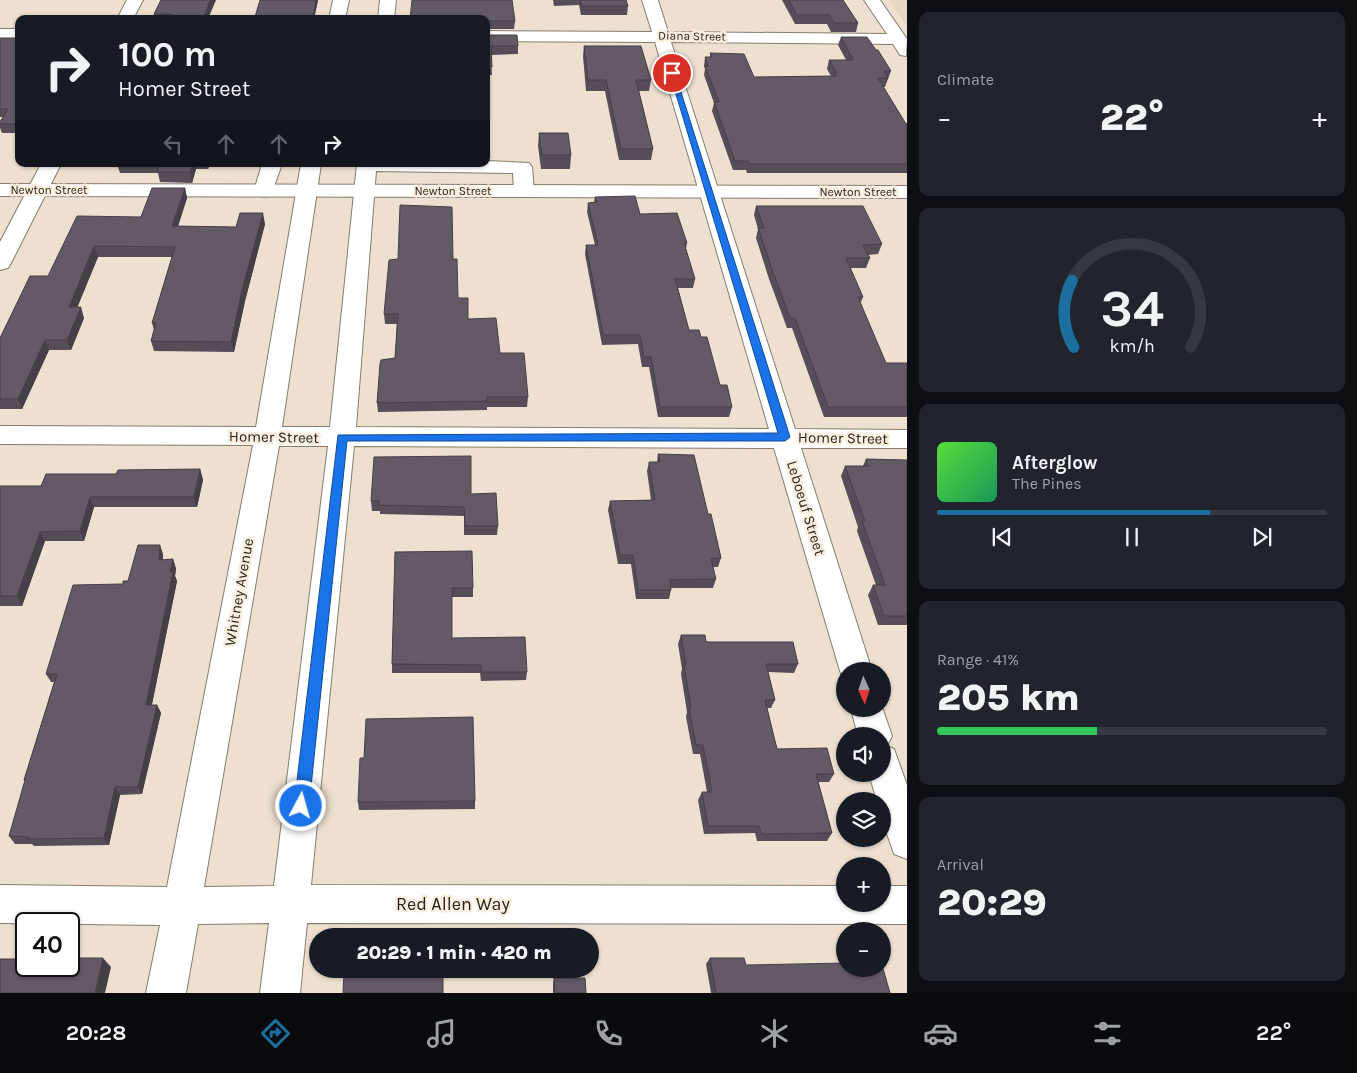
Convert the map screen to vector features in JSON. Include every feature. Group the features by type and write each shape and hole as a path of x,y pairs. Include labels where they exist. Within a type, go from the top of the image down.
{"street":[{"path":"127,15 135,0"},
{"path":"338,15 341,0"},
{"path":"386,15 388,0"},
{"name":"Leboeuf Street","path":"650,0 853,662"},
{"path":"872,0 903,46"},
{"path":"0,34 15,34"},
{"name":"Diana Street","path":"490,36 660,36 903,46"},
{"path":"490,166 522,166 524,191"},
{"path":"0,263 50,167"},
{"path":"264,191 271,167"},
{"path":"280,993 342,438 365,173 407,167"},
{"path":"419,191 421,167"},
{"name":"Newton Street","path":"0,190 264,191 308,177 365,173 419,191 907,192"},
{"name":"Whitney Avenue","path":"166,993 268,436 308,177"},
{"name":"Homer Street","path":"0,435 907,439"},
{"path":"889,782 907,841"},
{"name":"Red Allen Way","path":"0,904 181,906 290,904 907,905"}],"shaded area":[{"path":"889,0 907,0 907,27"}],"building":[{"path":"161,0 210,0 204,15 154,14"},
{"path":"260,0 316,0 313,15 256,15"},
{"path":"412,0 512,0 515,21 490,21 490,15 410,15"},
{"path":"580,0 626,0 628,6 582,6"},
{"path":"789,0 843,0 858,23 834,23 829,15 797,15"},
{"path":"490,35 517,35 518,46 491,46 492,67 490,67"},
{"path":"841,37 867,37 891,71 884,71 888,78 878,78 907,124 907,164 749,164 748,161 735,161 714,102 719,102 705,66 708,66 705,57 712,57 710,53 744,54 754,77 836,76 834,73 837,73 829,60 853,60"},
{"path":"0,38 15,38 15,124 0,124 8,109 0,109"},
{"path":"584,46 641,46 651,80 636,80 653,149 621,149 606,80 588,80"},
{"path":"539,133 568,133 571,155 542,155"},
{"path":"159,167 192,167 190,172 157,172"},
{"path":"152,188 185,188 172,226 236,227 240,213 263,213 242,290 231,342 151,341 156,323 152,323 175,247 94,246 69,307 81,307 67,340 45,340 18,399 0,399 0,338 30,276 48,276 77,216 141,217"},
{"path":"635,196 640,214 677,213 687,243 684,243 695,279 675,279 689,330 699,330 701,337 707,337 720,385 727,385 732,407 660,407 651,357 644,357 640,335 603,335 586,245 598,245 588,203 597,202 595,197"},
{"path":"400,205 452,207 453,259 457,259 458,298 468,298 468,319 496,318 500,353 524,353 528,397 487,397 487,401 377,403 381,360 395,358 398,314 384,314 389,260 398,259"},
{"path":"756,206 863,206 882,244 863,245 870,258 846,258 863,297 858,297 886,363 907,363 907,407 828,407 795,318 790,318 772,269 758,228 764,228"},
{"path":"658,454 694,455 721,558 711,559 716,579 670,580 671,590 638,590 633,555 620,555 610,501 655,500 649,462 660,462"},
{"path":"471,456 471,494 496,493 498,526 465,526 464,507 379,505 379,501 371,501 374,457"},
{"path":"866,459 907,460 907,616 884,616 873,585 885,585 845,466 868,466"},
{"path":"200,469 194,497 90,497 80,531 40,532 17,596 0,596 0,486 41,486 46,474 116,474 118,470"},
{"path":"138,545 160,545 159,560 173,559 170,572 173,572 146,705 157,705 138,787 115,787 104,838 28,839 29,837 9,836 24,780 57,674 46,674 73,585 123,584 123,581 128,581"},
{"path":"472,551 473,588 452,588 452,638 525,637 527,672 481,672 481,665 392,664 395,552"},
{"path":"681,635 705,635 706,642 793,642 798,664 766,664 775,700 765,700 777,749 827,748 834,774 816,774 832,833 761,834 759,826 708,826 702,792 712,792 703,745 696,745 689,708 691,708"},
{"path":"473,717 475,801 358,802 360,758 364,758 366,719"},
{"path":"80,958 103,958 95,993 0,993 0,959 15,959 15,977 80,977"},
{"path":"710,958 744,958 746,965 836,963 836,977 885,977 890,993 716,993"},
{"path":"344,978 443,978 443,993 343,993"},
{"path":"554,978 585,978 586,993 555,993"}],"route":[{"path":"301,806 342,438 785,437 672,73"}]}
